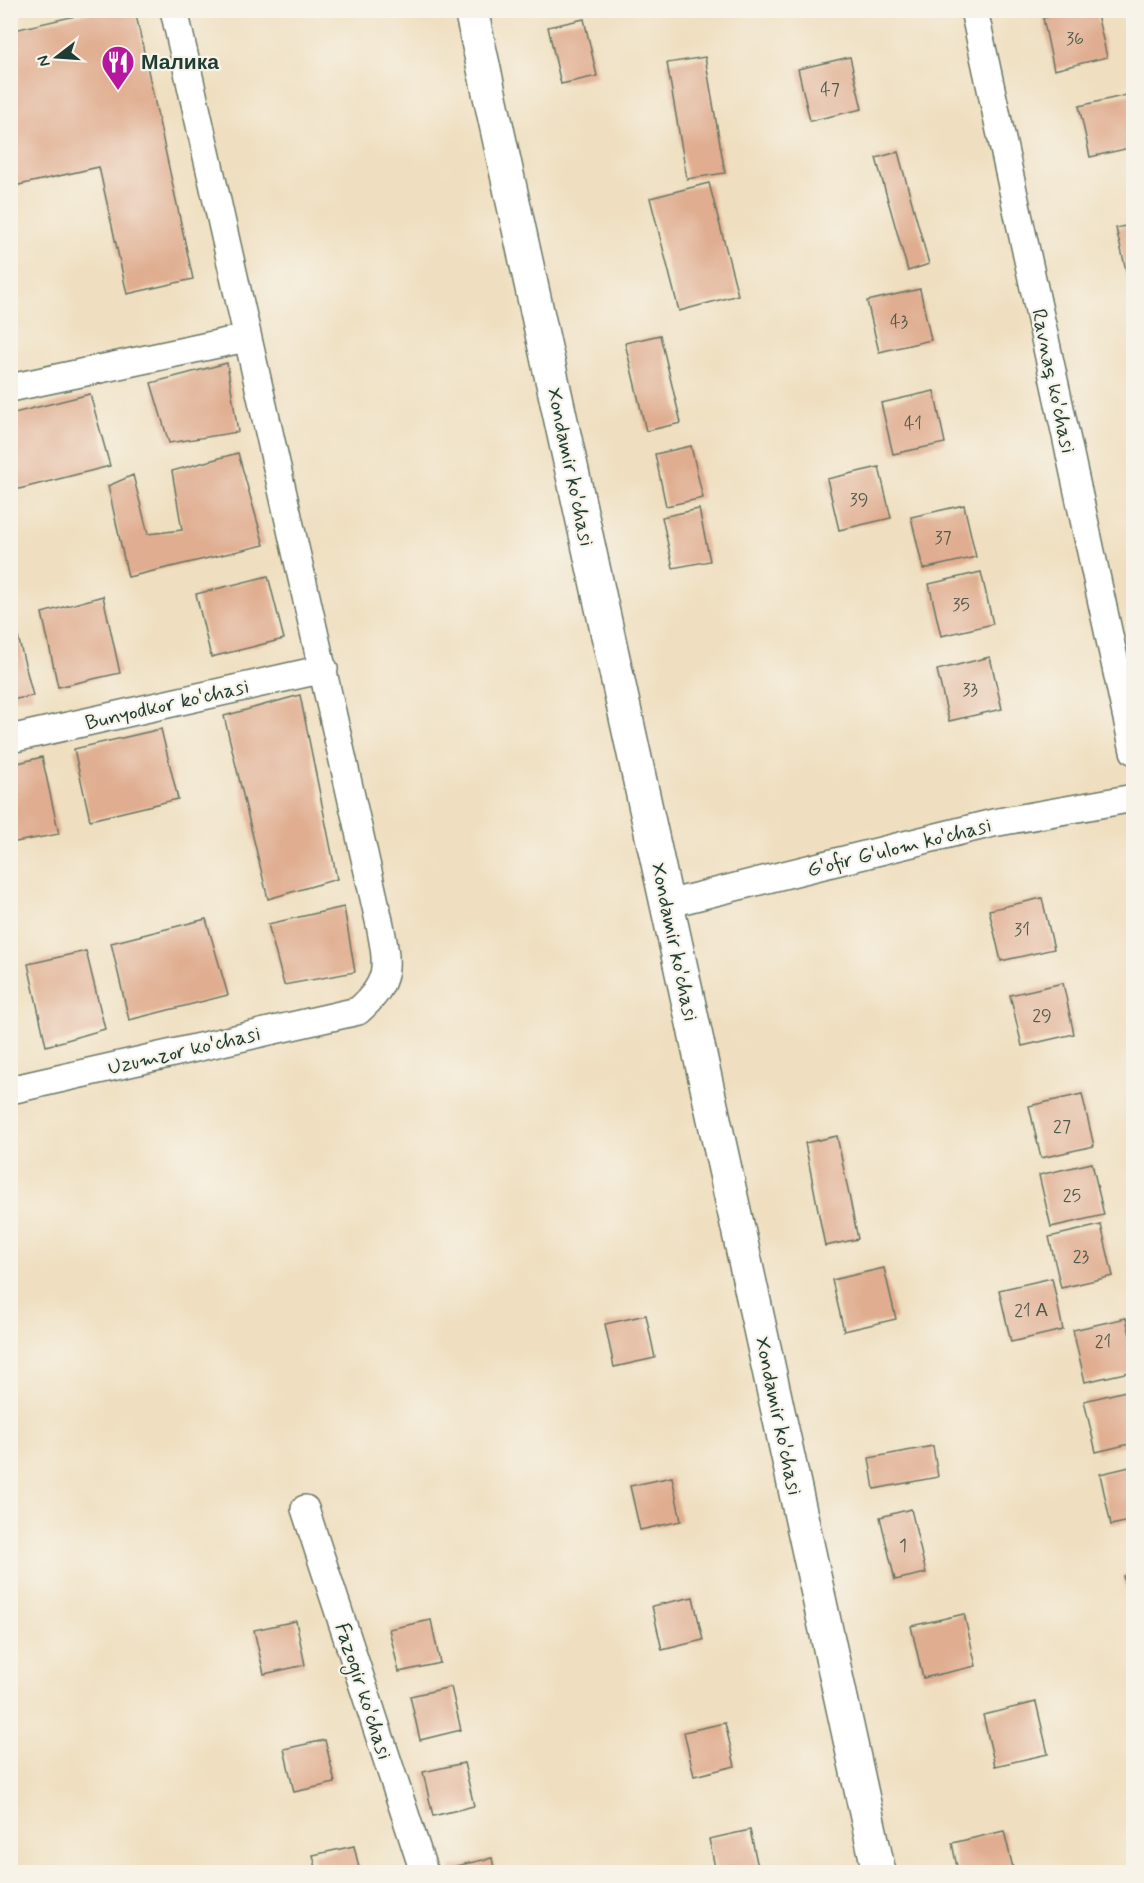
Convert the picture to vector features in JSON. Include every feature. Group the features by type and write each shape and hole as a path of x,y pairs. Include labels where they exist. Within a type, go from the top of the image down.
{"main road":[{"name":"Xondamir ko'chasi","path":"471,10 879,1872"}],"street":[{"path":"174,10 246,338 324,669"},
{"name":"Ravnaq ko'chasi","path":"974,10 1134,752"},
{"path":"10,388 246,338"},
{"name":"Bunyodkor ko'chasi","path":"10,739 324,669"},
{"name":"Uzumzor ko'chasi","path":"10,1090 358,1011 375,996 384,980 387,959 324,669"},
{"name":"G'ofir G'ulom ko'chasi","path":"667,904 993,823 1134,798"},
{"name":"Fazogir ko'chasi","path":"305,1509 424,1872"}],"building":[{"path":"101,10 135,10 193,279 127,294 99,167 10,187 10,31"},
{"path":"1076,10 1096,10 1107,57 1054,70 1043,18"},
{"path":"584,19 597,76 561,84 548,27"},
{"path":"705,57 725,173 687,179 667,63"},
{"path":"850,57 862,109 810,121 798,69"},
{"path":"1131,94 1134,147 1090,157 1079,106"},
{"path":"898,152 929,264 908,271 876,158"},
{"path":"709,183 738,295 679,311 650,198"},
{"path":"1134,224 1134,278 1128,279 1116,228"},
{"path":"920,289 931,340 879,352 867,301"},
{"path":"660,335 681,423 646,431 625,343"},
{"path":"227,363 238,432 169,443 151,383"},
{"path":"934,391 945,443 893,454 881,403"},
{"path":"90,394 110,466 15,490 10,468 10,414"},
{"path":"691,446 703,498 666,506 655,454"},
{"path":"238,453 264,545 128,577 108,486 133,475 148,534 182,530 172,471"},
{"path":"879,467 891,518 839,530 827,479"},
{"path":"964,505 976,557 923,569 911,517"},
{"path":"699,509 710,561 673,568 662,517"},
{"path":"981,572 993,624 941,636 929,584"},
{"path":"268,576 284,639 211,657 196,594"},
{"path":"103,596 120,673 58,687 42,613"},
{"path":"13,617 33,696 10,700 10,618"},
{"path":"990,657 1002,709 949,721 937,670"},
{"path":"300,695 337,879 268,899 224,716"},
{"path":"161,729 178,799 90,820 74,749"},
{"path":"42,757 59,834 10,843 10,765"},
{"path":"1042,898 1054,949 1001,961 989,910"},
{"path":"344,907 355,972 284,985 268,924"},
{"path":"206,919 228,995 129,1020 111,943"},
{"path":"86,951 105,1029 46,1046 28,964"},
{"path":"1063,983 1074,1034 1022,1046 1010,995"},
{"path":"1082,1094 1094,1146 1041,1158 1029,1106"},
{"path":"837,1136 858,1239 825,1246 805,1143"},
{"path":"1092,1163 1104,1215 1051,1227 1039,1175"},
{"path":"1101,1225 1113,1276 1061,1288 1049,1237"},
{"path":"884,1268 896,1319 844,1331 832,1280"},
{"path":"1052,1278 1063,1330 1011,1342 999,1290"},
{"path":"646,1315 655,1358 614,1367 605,1324"},
{"path":"1126,1318 1134,1351 1134,1371 1085,1382 1073,1330"},
{"path":"1134,1389 1134,1443 1096,1452 1084,1401"},
{"path":"933,1446 938,1477 874,1489 869,1458"},
{"path":"1134,1466 1134,1520 1111,1525 1100,1474"},
{"path":"672,1477 681,1521 640,1530 630,1486"},
{"path":"911,1509 926,1573 895,1580 880,1517"},
{"path":"1134,1573 1134,1619 1133,1619 1123,1576"},
{"path":"693,1597 703,1640 662,1650 652,1606"},
{"path":"964,1614 976,1666 923,1678 911,1626"},
{"path":"431,1620 440,1663 399,1672 389,1629"},
{"path":"296,1621 305,1665 264,1674 254,1630"},
{"path":"451,1687 461,1730 420,1740 410,1696"},
{"path":"1036,1702 1048,1754 995,1766 983,1715"},
{"path":"725,1723 735,1766 694,1776 684,1732"},
{"path":"325,1740 335,1783 294,1792 284,1749"},
{"path":"464,1763 474,1806 433,1816 423,1772"},
{"path":"750,1830 759,1872 716,1872 709,1839"},
{"path":"1004,1831 1014,1872 958,1872 952,1843"},
{"path":"354,1846 360,1872 317,1872 313,1855"},
{"path":"492,1858 495,1872 452,1872 451,1867"}],"place":[{"name":"Малика","path":"118,91"}]}
